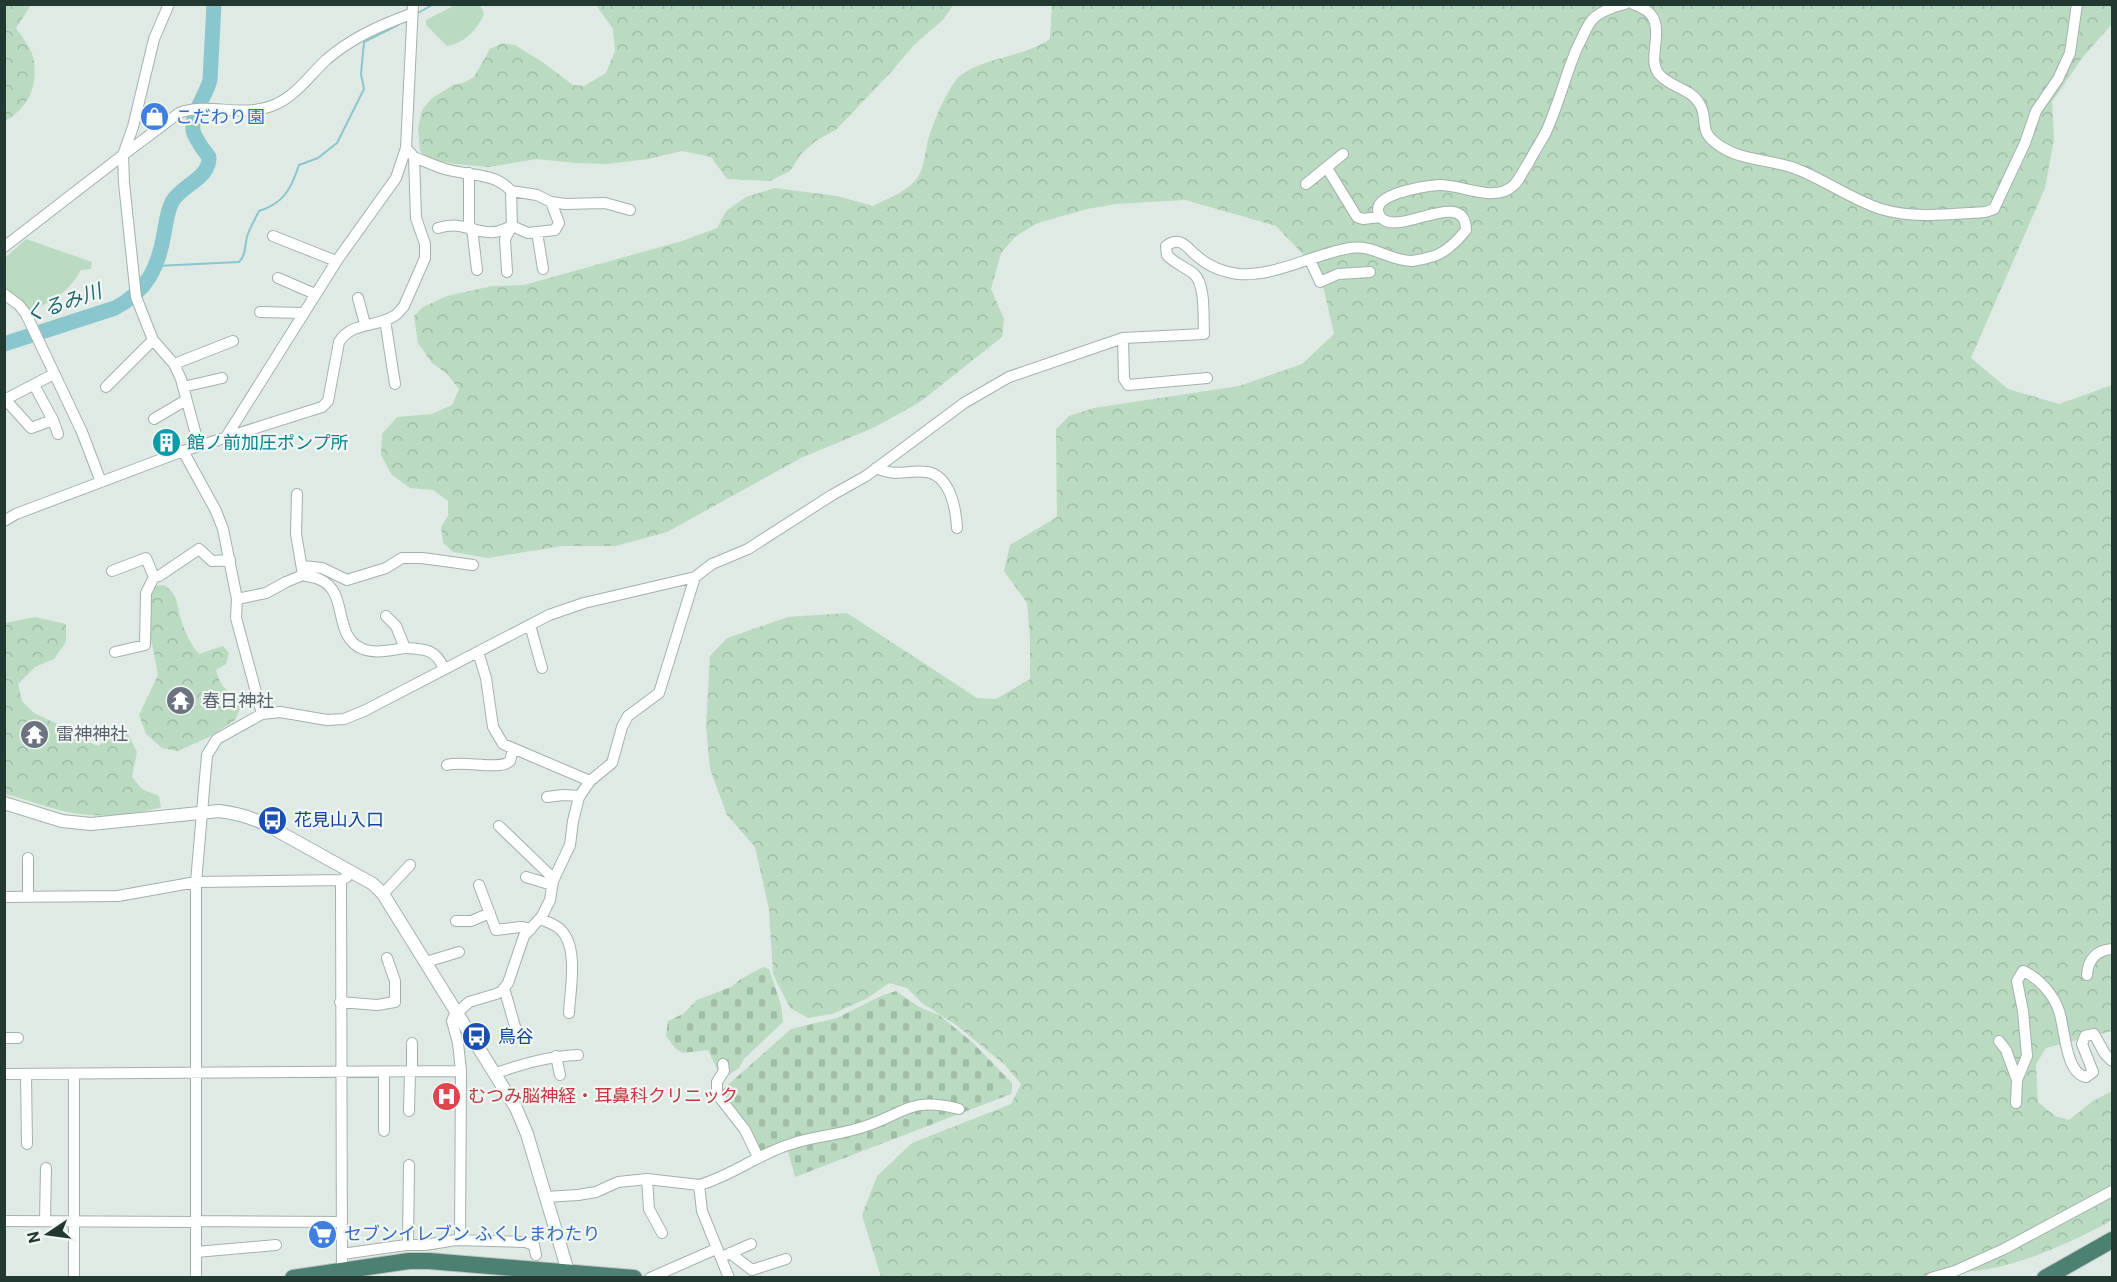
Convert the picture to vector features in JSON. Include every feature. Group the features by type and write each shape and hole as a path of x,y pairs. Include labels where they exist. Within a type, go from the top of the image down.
{"highway":[{"path":"2045,1278 2112,1240"},
{"path":"300,1277 342,1267 429,1261 570,1275 634,1278"}],"street":[{"path":"169,4 154,39 133,127 123,155 124,183 136,297 153,340 174,364 183,387 199,446"},
{"path":"196,1278 196,882 205,771 209,749 217,739 262,714 280,712 327,720 344,719 567,608 695,577 712,564 748,549 773,534 876,468 964,403 992,385 1009,378 1123,338 1204,333 1204,307 1200,283 1197,277 1167,255 1166,246 1172,242 1179,242 1187,246 1209,265 1226,272 1240,274 1255,273 1310,260 1350,248 1361,248 1412,261 1442,253 1466,230 1466,224 1461,215 1452,211 1441,212 1395,224 1386,222 1380,217 1378,210 1380,204 1392,195 1440,185 1486,193 1500,192 1514,186 1545,133 1573,57 1592,20 1605,10 1625,4"},
{"path":"1633,4 1650,13 1657,30 1654,63 1659,75 1695,97 1701,104 1705,130 1719,146 1740,156 1791,167 1882,209 1907,214 1925,214 1985,212 1994,209 2025,143 2037,111 2058,79 2070,53 2077,4"},
{"path":"4,247 179,114 188,110 201,109 246,111 275,105 297,92 326,60 345,46 412,9 410,152 416,218 426,244 425,258 404,306 394,316 349,331 339,342 333,383 328,401 322,407 183,451 16,514 4,521"},
{"path":"410,152 446,169 504,182 511,191 512,226 505,239 507,272"},
{"path":"226,436 336,261 396,178 410,152"},
{"path":"1306,184 1343,154"},
{"path":"1327,168 1357,217 1363,219 1380,217"},
{"path":"468,173 471,228 477,270"},
{"path":"511,191 537,195 551,202 605,203 630,210"},
{"path":"438,228 454,225 495,232 512,226 528,233 555,230 560,223 551,202"},
{"path":"537,232 543,269"},
{"path":"273,236 336,261"},
{"path":"1310,260 1320,282 1338,274 1370,272"},
{"path":"278,278 315,294"},
{"path":"4,294 19,305 32,326 82,432 101,482"},
{"path":"358,298 365,324"},
{"path":"260,312 303,313"},
{"path":"385,320 395,384"},
{"path":"1123,338 1124,380 1128,385 1207,378"},
{"path":"106,387 153,340"},
{"path":"174,364 233,341"},
{"path":"53,420 31,428 5,399 54,374"},
{"path":"183,387 222,378"},
{"path":"34,385 58,434"},
{"path":"154,419 186,400"},
{"path":"183,451 216,511 223,529 237,599 236,618 262,714"},
{"path":"876,468 890,474 920,472 937,476 950,492 957,528"},
{"path":"297,494 296,534 302,571"},
{"path":"115,652 145,645 146,593 154,577 199,549 212,561 230,560"},
{"path":"112,571 146,558 154,577"},
{"path":"237,599 266,593 302,571 322,568 347,580 386,568 402,558 473,565"},
{"path":"302,571 322,580 334,592 345,630 364,650 423,649 440,658 444,669"},
{"path":"460,1240 461,1071 458,1043 452,1021 457,1012 469,1002 496,994 508,983 524,936 540,919 550,900 553,882 570,845 573,821 580,796 590,781 612,763 622,727 628,717 659,693 695,577"},
{"path":"386,616 396,626 405,648"},
{"path":"530,625 542,668"},
{"path":"478,652 486,678 493,727 503,744 590,781"},
{"path":"447,765 455,762 503,766 510,761 513,749"},
{"path":"547,797 580,796"},
{"path":"4,803 62,821 91,825 219,810 246,816 374,884 383,894 516,1108 527,1134 570,1275"},
{"path":"499,826 553,882"},
{"path":"28,858 28,897"},
{"path":"383,894 410,865"},
{"path":"4,897 118,896 196,882 341,880 354,872"},
{"path":"526,877 553,882"},
{"path":"341,880 342,1267 408,1245 460,1240 525,1242 534,1245 536,1255"},
{"path":"479,885 496,930 531,928"},
{"path":"456,921 471,921 490,913"},
{"path":"540,919 555,925 567,938 572,968 569,1013"},
{"path":"2087,975 2088,963 2097,953 2112,949"},
{"path":"426,962 459,952"},
{"path":"340,1002 377,1005 395,1002 395,981 387,958"},
{"path":"2016,1103 2017,1080 2027,1056 2023,1011 2017,981 2023,971 2035,976 2053,999 2059,1011 2069,1056 2075,1069 2086,1077 2093,1072 2082,1044 2085,1036 2094,1034 2105,1054 2112,1061"},
{"path":"504,988 516,1030"},
{"path":"4,1038 18,1038"},
{"path":"1999,1041 2006,1050 2017,1080"},
{"path":"409,1111 412,1043"},
{"path":"496,1073 556,1056 578,1055"},
{"path":"556,1056 560,1075"},
{"path":"723,1064 724,1071 717,1082 717,1094 745,1130 758,1157"},
{"path":"4,1074 461,1071"},
{"path":"384,1072 384,1131"},
{"path":"26,1074 27,1144"},
{"path":"74,1074 74,1278"},
{"path":"546,1197 578,1196 596,1192 618,1182 647,1179 699,1185 728,1175 758,1157 791,1143 864,1127 917,1104 959,1109"},
{"path":"408,1245 409,1166"},
{"path":"45,1221 46,1168"},
{"path":"647,1179 650,1209 662,1233"},
{"path":"699,1185 702,1211 722,1253 729,1278"},
{"path":"1931,1278 1955,1271 2004,1249 2112,1191"},
{"path":"4,1221 342,1222"},
{"path":"650,1278 751,1244"},
{"path":"196,1252 276,1245"},
{"path":"722,1253 752,1270 786,1259"}],"green space":[{"path":"5,4 31,5 16,28 32,54 35,77 26,102 5,121"},
{"path":"457,4 480,5 484,14 469,35 447,46 426,25 426,20"},
{"path":"596,5 953,5 943,20 914,45 837,129 817,140 801,154 790,171 770,181 727,179 711,157 682,151 648,159 607,164 537,159 489,167 454,164 427,158 420,151 418,128 422,110 431,99 453,85 474,77 490,49 502,43 515,45 573,85 584,86 606,73 615,51 613,29"},
{"path":"1052,5 2112,5 2112,24 2082,58 2052,102 2054,139 2045,188 1971,358 2008,389 2059,404 2112,385 2112,1031 2046,1048 2036,1064 2038,1102 2055,1116 2069,1120 2093,1101 2112,1091 2112,1219 2063,1244 2019,1261 1989,1269 1914,1277 881,1277 862,1215 877,1176 912,1143 1011,1104 1021,1084 1005,1065 956,1025 922,1003 907,988 889,983 866,999 832,1014 808,1018 790,1008 773,974 769,909 755,847 727,815 710,769 706,726 710,656 727,638 788,617 847,613 977,698 996,699 1030,679 1027,603 1004,571 1010,545 1057,517 1056,429 1069,416 1094,408 1239,386 1302,364 1334,334 1320,272 1276,226 1185,200 1116,204 1087,209 1038,223 1016,236 1001,253 991,289 1004,319 1002,337 920,402 873,428 801,458 667,532 616,546 562,546 488,558 453,552 443,543 441,527 448,516 448,501 433,490 410,488 392,475 381,455 382,434 397,417 432,414 452,405 459,389 446,373 432,363 418,343 414,316 423,307 447,296 492,286 524,285 682,241 717,228 726,211 746,197 775,188 837,196 873,206 894,196 917,179 936,118 945,97 956,80 981,64 1028,50 1050,39"},
{"path":"26,239 92,262 91,269 81,270 72,283 53,300 30,309 5,291 5,258"},
{"path":"164,585 175,596 182,624 199,654 223,646 229,653 226,664 216,670 221,684 244,701 235,720 209,737 178,751 162,748 146,734 139,715 158,675 150,633 151,586"},
{"path":"35,617 66,624 66,642 54,659 35,667 18,684 22,701 34,713 70,730 87,742 99,746 115,728 127,732 137,752 132,777 142,789 159,796 161,807 117,815 84,815 5,794 5,623"},
{"path":"763,967 769,969 781,1005 783,1022 744,1059 739,1068 724,1078 708,1050 682,1053 675,1048 666,1036 668,1021 683,1014 697,1000 731,987"},
{"path":"896,991 919,1007 939,1015 972,1042 1012,1083 1011,1094 795,1177 786,1144 760,1153 721,1091 791,1029 837,1018"}],"waterway":[{"name":"くるみ川","path":"4,344 115,308 135,294 149,277 158,258 172,202 205,171 208,165 209,157 195,136 193,122 210,80 214,4"},
{"path":"416,14 434,4"},
{"path":"156,266 239,262 243,256 248,234 259,211 281,199 293,181 299,165 318,158 337,143 364,89 361,74 364,42 398,25"}],"place":[{"name":"こだわり園","path":"154,117"},
{"name":"館ノ前加圧ポンプ所","path":"166,443"},
{"name":"春日神社","path":"181,701"},
{"name":"雷神神社","path":"35,734"},
{"name":"花見山入口","path":"273,820"},
{"name":"鳥谷","path":"477,1037"},
{"name":"むつみ脳神経・耳鼻科クリニック","path":"447,1096"},
{"name":"セブンイレブン ふくしまわたり","path":"323,1234"}]}
